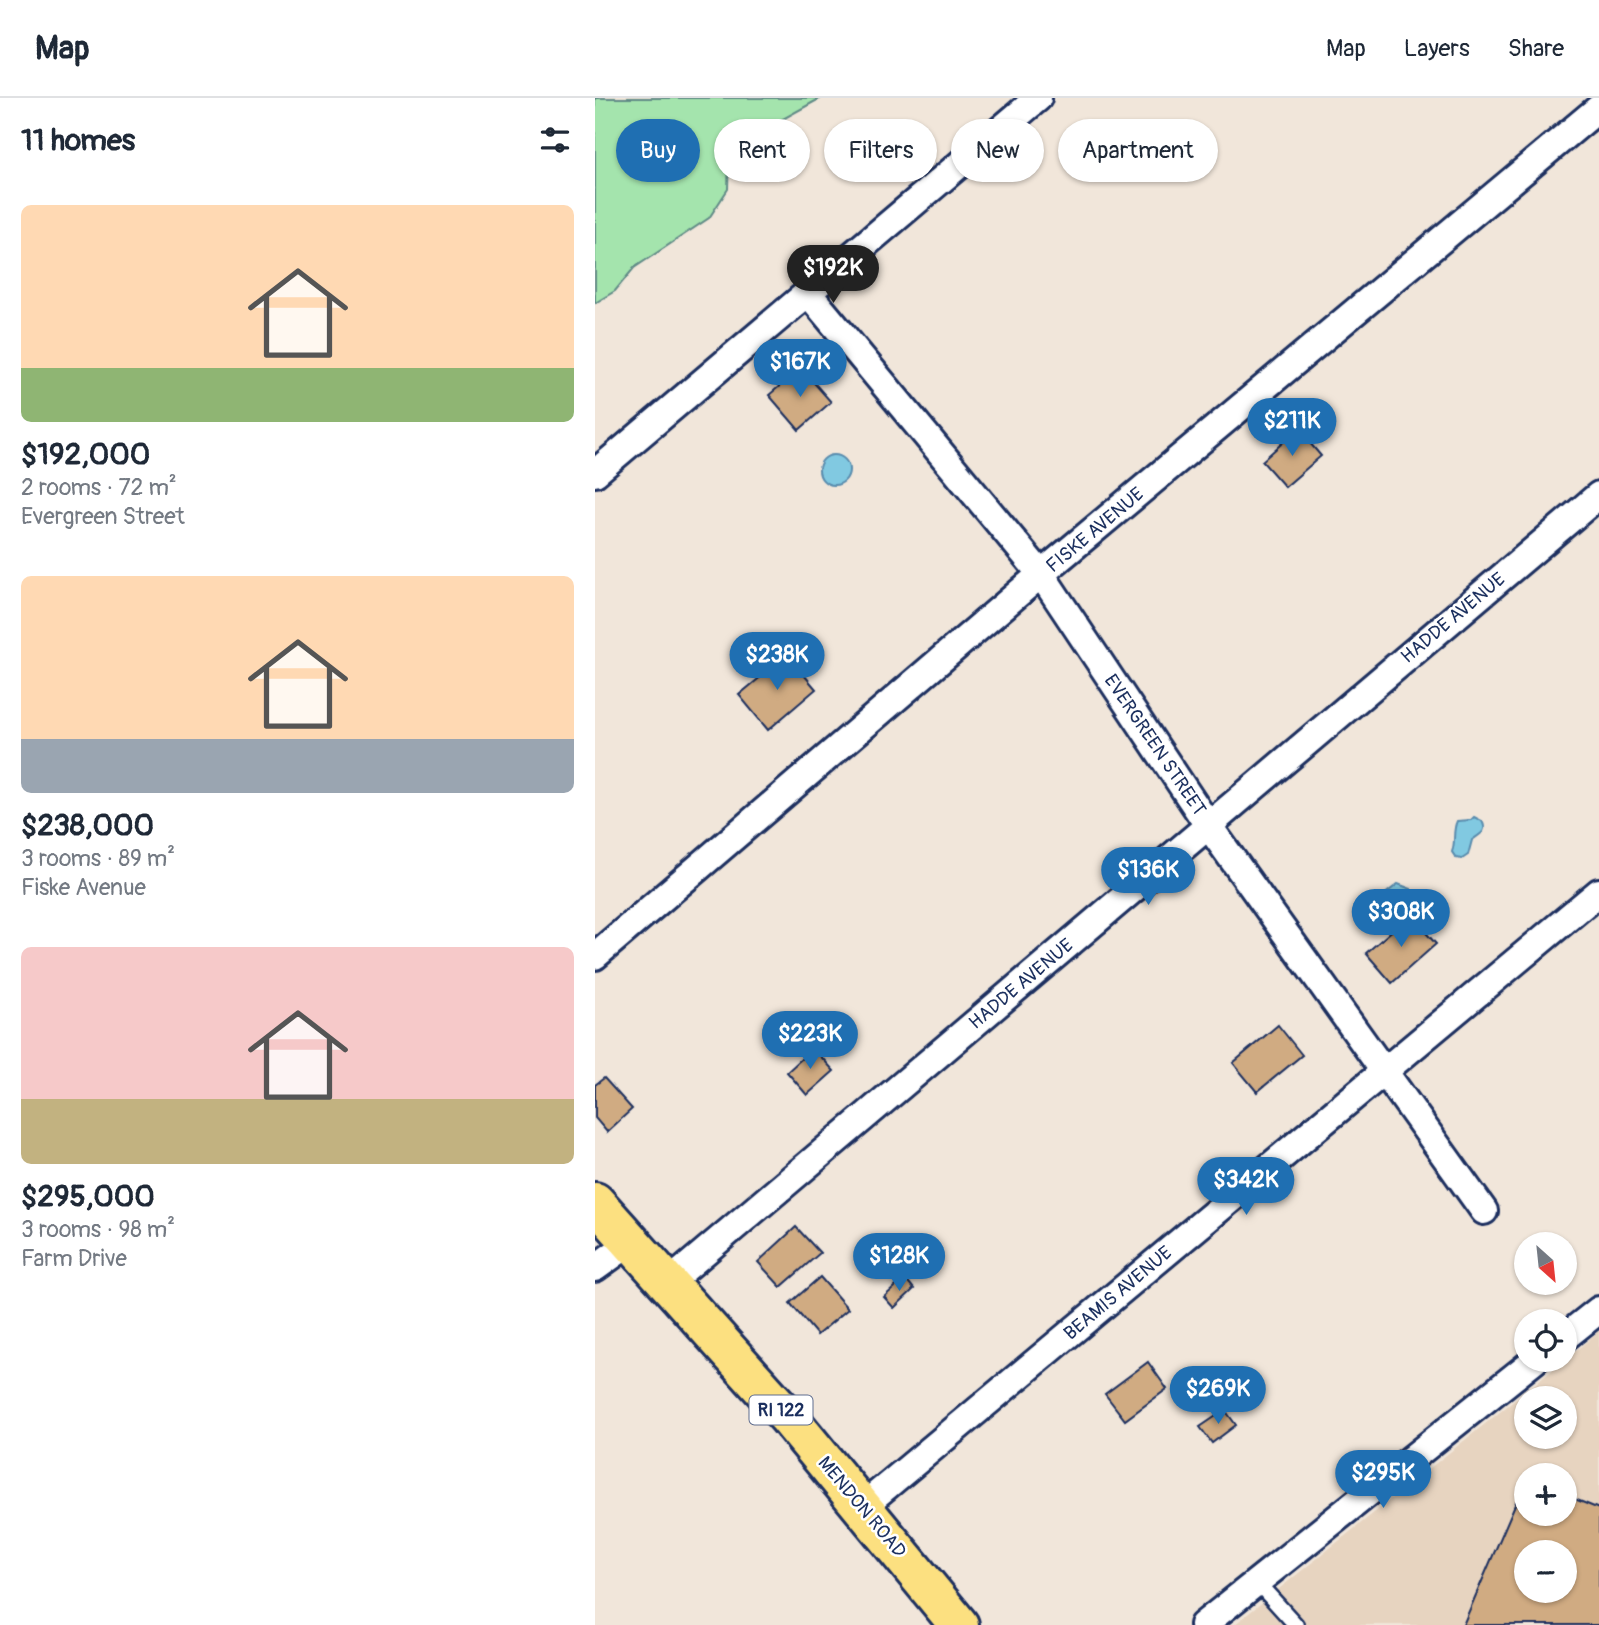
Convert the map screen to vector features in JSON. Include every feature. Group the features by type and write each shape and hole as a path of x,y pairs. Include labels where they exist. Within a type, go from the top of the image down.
{"main road":[{"name":"MENDON ROAD","path":"595,1202 787,1416 959,1625"}],"street":[{"path":"595,473 1038,98"},
{"name":"FISKE AVENUE","path":"595,956 1041,575 1599,108"},
{"name":"EVERGREEN STREET","path":"809,294 1041,575 1208,825 1484,1211"},
{"name":"HADDE AVENUE","path":"667,1284 1599,495"},
{"name":"BEAMIS AVENUE","path":"863,1506 1599,891"},
{"path":"595,1268 631,1242"},
{"path":"1577,1327 1599,1310"},
{"path":"1203,1625 1520,1372"}],"lane":[{"path":"1256,1581 1296,1625"}],"shaded area":[{"path":"1599,1331 1599,1625 1234,1625 1514,1401 1514,1449 1577,1449 1577,1386 1533,1386 1550,1372 1577,1372 1577,1350"}],"green space":[{"path":"595,98 821,98 783,119 714,119 714,182 728,182 728,189 709,218 634,268 615,291 595,303"}],"water":[{"path":"834,455 840,456 848,464 848,476 840,484 834,485 828,484 820,476 819,470 820,464 828,456"},
{"path":"1474,817 1482,821 1484,830 1472,840 1468,855 1462,859 1456,858 1452,852 1457,821 1471,820"},
{"path":"1398,884 1411,889 1410,901 1390,912 1383,911 1378,905 1380,898"}],"building":[{"path":"801,368 831,402 799,430 769,395"},
{"path":"1298,429 1321,456 1285,487 1262,461"},
{"path":"787,655 816,689 768,730 739,695"},
{"path":"1410,915 1436,944 1392,983 1366,953"},
{"path":"1278,1025 1302,1055 1257,1092 1233,1063"},
{"path":"813,1048 834,1071 807,1095 787,1072"},
{"path":"604,1078 632,1109 607,1132 595,1118 595,1085"},
{"path":"796,1227 820,1253 781,1287 758,1262"},
{"path":"820,1277 848,1309 817,1335 790,1303"},
{"path":"905,1278 914,1289 894,1308 884,1297"},
{"path":"1148,1362 1167,1389 1125,1420 1105,1394"},
{"path":"1225,1410 1236,1425 1212,1443 1200,1427"},
{"path":"1577,1500 1599,1509 1599,1625 1463,1625 1514,1507 1514,1526 1577,1526"}]}
